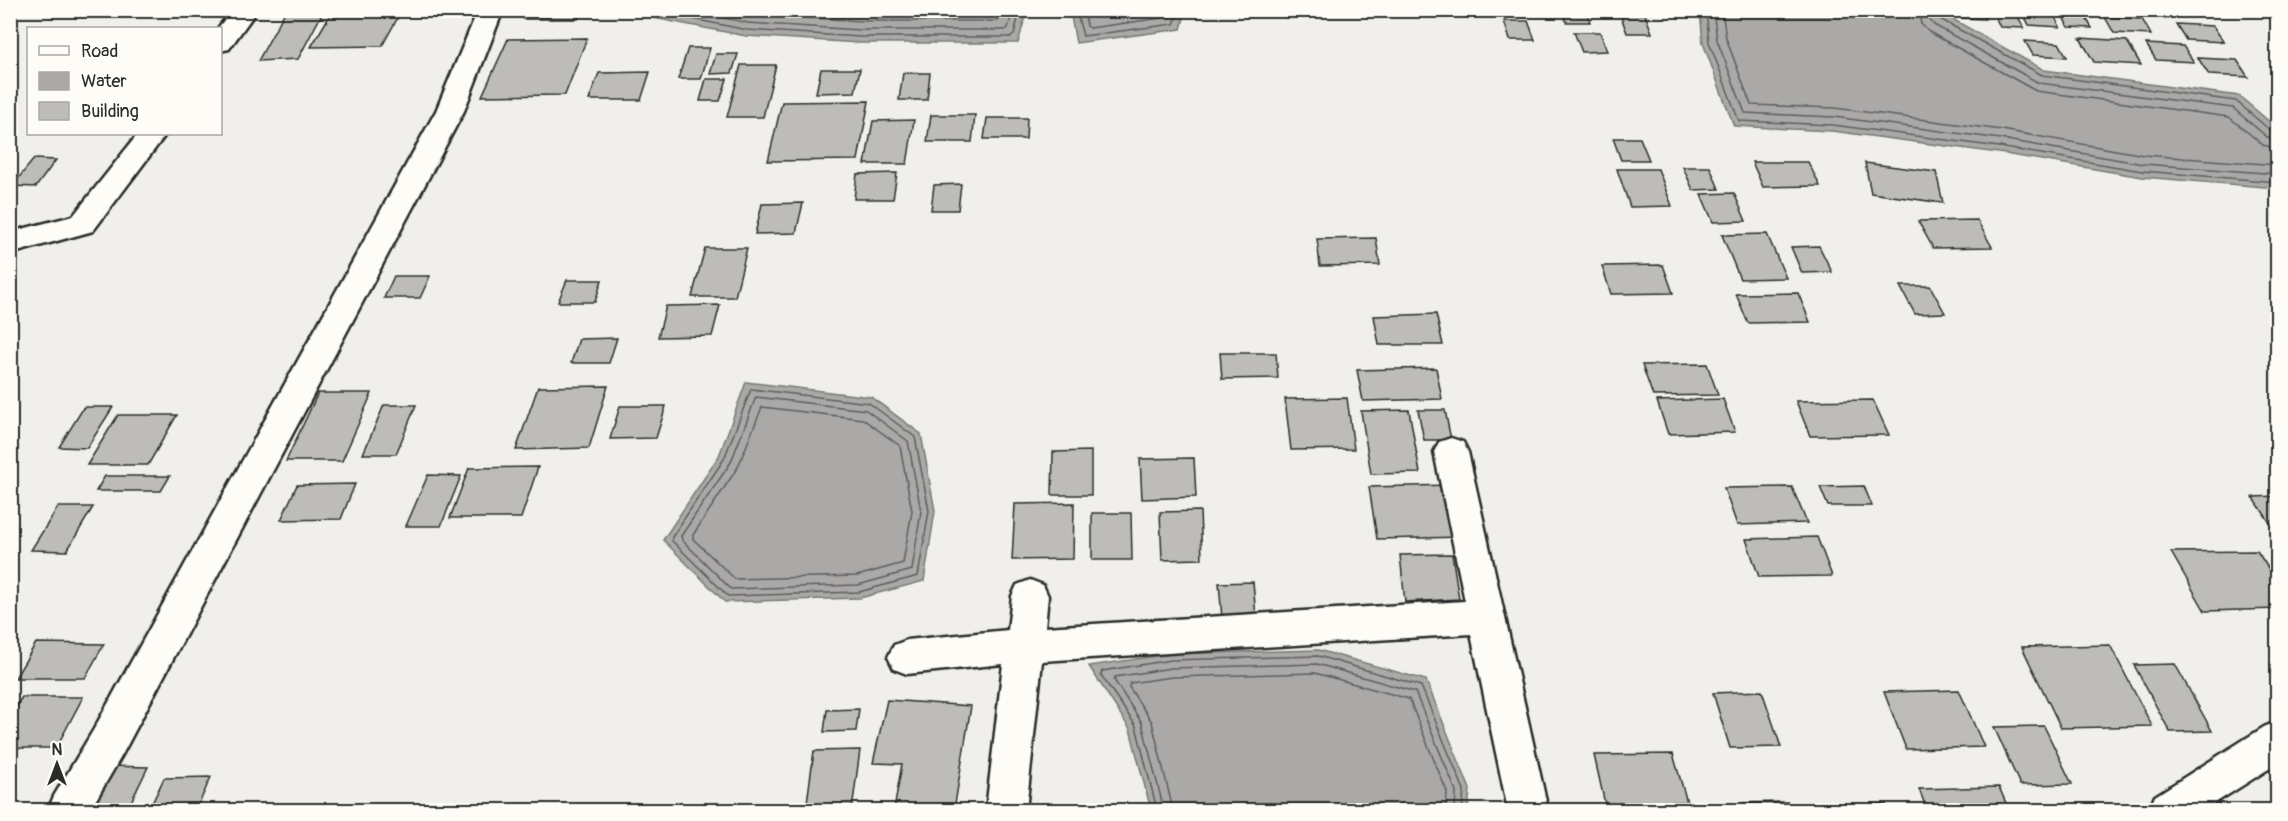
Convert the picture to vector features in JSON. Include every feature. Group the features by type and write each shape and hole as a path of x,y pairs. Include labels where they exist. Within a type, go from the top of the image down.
{"street":[{"path":"222,40 245,10"},
{"path":"68,810 108,742 450,111 491,10"},
{"path":"10,243 83,224 151,135"},
{"path":"1450,452 1528,810"},
{"path":"1006,810 1030,596"},
{"path":"907,657 1024,645 1487,616"},
{"path":"2169,810 2277,740"}],"water":[{"path":"1070,10 1186,11 1181,29 1076,43"},
{"path":"618,11 1027,11 1018,43 860,43 746,36"},
{"path":"1700,11 1938,11 2044,70 2239,96 2277,128 2277,188 2142,177 1999,153 1832,131 1734,126 1703,43"},
{"path":"746,382 871,397 921,434 935,511 924,581 860,598 725,602 663,540 719,456"},
{"path":"1318,650 1426,680 1470,789 1468,810 1151,810 1130,729 1089,666 1170,654"}],"building":[{"path":"286,10 324,10 298,59 258,61"},
{"path":"333,10 402,10 382,46 311,47"},
{"path":"527,10 581,10 578,19 523,19"},
{"path":"1562,10 1586,10 1590,22 1566,22"},
{"path":"1958,10 1980,10 1985,19 1962,18"},
{"path":"1992,10 2015,11 2024,28 2000,27"},
{"path":"2060,10 2082,11 2092,28 2068,27"},
{"path":"1620,14 1645,14 1652,33 1627,33"},
{"path":"2024,15 2055,17 2060,27 2029,25"},
{"path":"2105,17 2142,19 2151,35 2114,33"},
{"path":"1504,21 1528,21 1535,40 1510,40"},
{"path":"2176,24 2213,26 2224,42 2186,40"},
{"path":"1574,32 1600,32 1607,51 1582,52"},
{"path":"587,38 565,95 482,96 508,39"},
{"path":"2080,38 2127,41 2141,65 2094,62"},
{"path":"2025,41 2059,43 2067,57 2033,55"},
{"path":"2146,44 2183,46 2194,62 2156,60"},
{"path":"688,48 710,48 701,79 678,79"},
{"path":"716,54 738,54 732,73 710,74"},
{"path":"2198,58 2237,60 2248,77 2209,75"},
{"path":"741,65 776,65 763,117 727,117"},
{"path":"821,69 860,69 855,92 816,93"},
{"path":"650,72 641,100 589,100 599,73"},
{"path":"903,73 930,73 927,100 899,100"},
{"path":"706,79 727,79 720,101 700,101"},
{"path":"869,101 858,160 768,161 782,102"},
{"path":"931,115 975,115 972,142 927,142"},
{"path":"987,118 1027,118 1026,139 984,139"},
{"path":"914,120 907,164 865,164 873,121"},
{"path":"1613,138 1640,138 1649,160 1621,160"},
{"path":"34,159 56,160 36,187 12,186"},
{"path":"1752,162 1808,162 1820,186 1763,187"},
{"path":"1865,163 1936,172 1943,203 1871,193"},
{"path":"1683,167 1710,167 1719,189 1693,190"},
{"path":"1617,169 1658,169 1672,206 1630,207"},
{"path":"897,173 893,199 854,199 857,174"},
{"path":"961,184 958,210 931,210 934,185"},
{"path":"1734,193 1746,221 1713,222 1701,194"},
{"path":"803,203 796,233 755,234 762,204"},
{"path":"1977,220 1992,247 1933,248 1918,221"},
{"path":"1767,234 1786,278 1740,279 1722,235"},
{"path":"1376,238 1380,265 1320,266 1317,239"},
{"path":"1819,246 1832,272 1802,273 1791,247"},
{"path":"705,248 747,248 735,297 692,297"},
{"path":"1663,265 1673,293 1611,294 1602,266"},
{"path":"394,276 430,276 420,298 384,298"},
{"path":"567,280 602,280 595,302 558,302"},
{"path":"1900,286 1930,286 1945,313 1915,314"},
{"path":"1798,293 1810,322 1748,323 1736,294"},
{"path":"720,305 712,336 658,337 666,306"},
{"path":"1436,314 1443,345 1379,345 1374,316"},
{"path":"617,338 609,363 571,363 579,339"},
{"path":"1220,353 1276,353 1278,378 1222,379"},
{"path":"1707,364 1718,395 1653,396 1642,365"},
{"path":"1436,368 1442,399 1363,401 1357,370"},
{"path":"608,386 589,448 516,450 538,387"},
{"path":"318,393 372,393 342,461 286,461"},
{"path":"1347,398 1354,449 1291,450 1285,399"},
{"path":"1723,399 1735,432 1668,434 1657,401"},
{"path":"1873,400 1889,435 1810,436 1796,401"},
{"path":"384,405 416,405 396,454 363,454"},
{"path":"620,406 666,406 656,438 610,439"},
{"path":"84,407 113,407 87,448 59,447"},
{"path":"1409,410 1420,473 1371,474 1361,411"},
{"path":"1418,410 1445,410 1451,440 1424,440"},
{"path":"118,415 177,415 148,465 87,465"},
{"path":"1091,451 1091,495 1052,495 1053,452"},
{"path":"1194,458 1196,497 1142,499 1140,459"},
{"path":"538,467 521,518 450,518 469,468"},
{"path":"428,475 461,476 441,526 406,526"},
{"path":"105,476 170,476 161,491 96,491"},
{"path":"355,484 341,519 281,520 297,485"},
{"path":"1452,485 1462,537 1377,539 1369,487"},
{"path":"1864,486 1872,506 1828,506 1820,487"},
{"path":"1792,487 1807,523 1737,525 1724,488"},
{"path":"2278,496 2278,535 2253,497"},
{"path":"1074,503 1073,559 1012,560 1015,504"},
{"path":"58,507 93,507 67,551 31,550"},
{"path":"1200,511 1202,559 1162,560 1160,512"},
{"path":"1092,513 1131,513 1132,560 1092,560"},
{"path":"1817,537 1832,576 1759,577 1746,539"},
{"path":"2257,551 2278,583 2278,609 2205,611 2171,552"},
{"path":"1452,554 1459,599 1405,602 1400,555"},
{"path":"1253,582 1256,617 1222,618 1219,583"},
{"path":"36,643 104,644 85,678 15,678"},
{"path":"2110,645 2152,726 2061,728 2022,647"},
{"path":"2175,664 2212,731 2170,732 2134,665"},
{"path":"1959,690 1984,747 1906,749 1884,692"},
{"path":"1762,691 1781,747 1730,748 1713,693"},
{"path":"22,697 83,697 56,748 10,748 10,717"},
{"path":"887,700 971,706 954,810 894,809 902,764 873,763"},
{"path":"859,709 856,731 824,732 827,710"},
{"path":"2044,726 2072,784 2020,785 1994,727"},
{"path":"860,750 852,810 806,810 814,751"},
{"path":"1673,754 1687,802 1605,804 1594,755"},
{"path":"106,766 148,767 127,810 83,810"},
{"path":"211,777 196,810 149,810 164,778"},
{"path":"1999,787 2009,810 1927,810 1919,789"},
{"path":"1788,802 1791,810 1746,810 1743,803"},
{"path":"1886,804 1888,810 1807,810 1805,806"}]}
